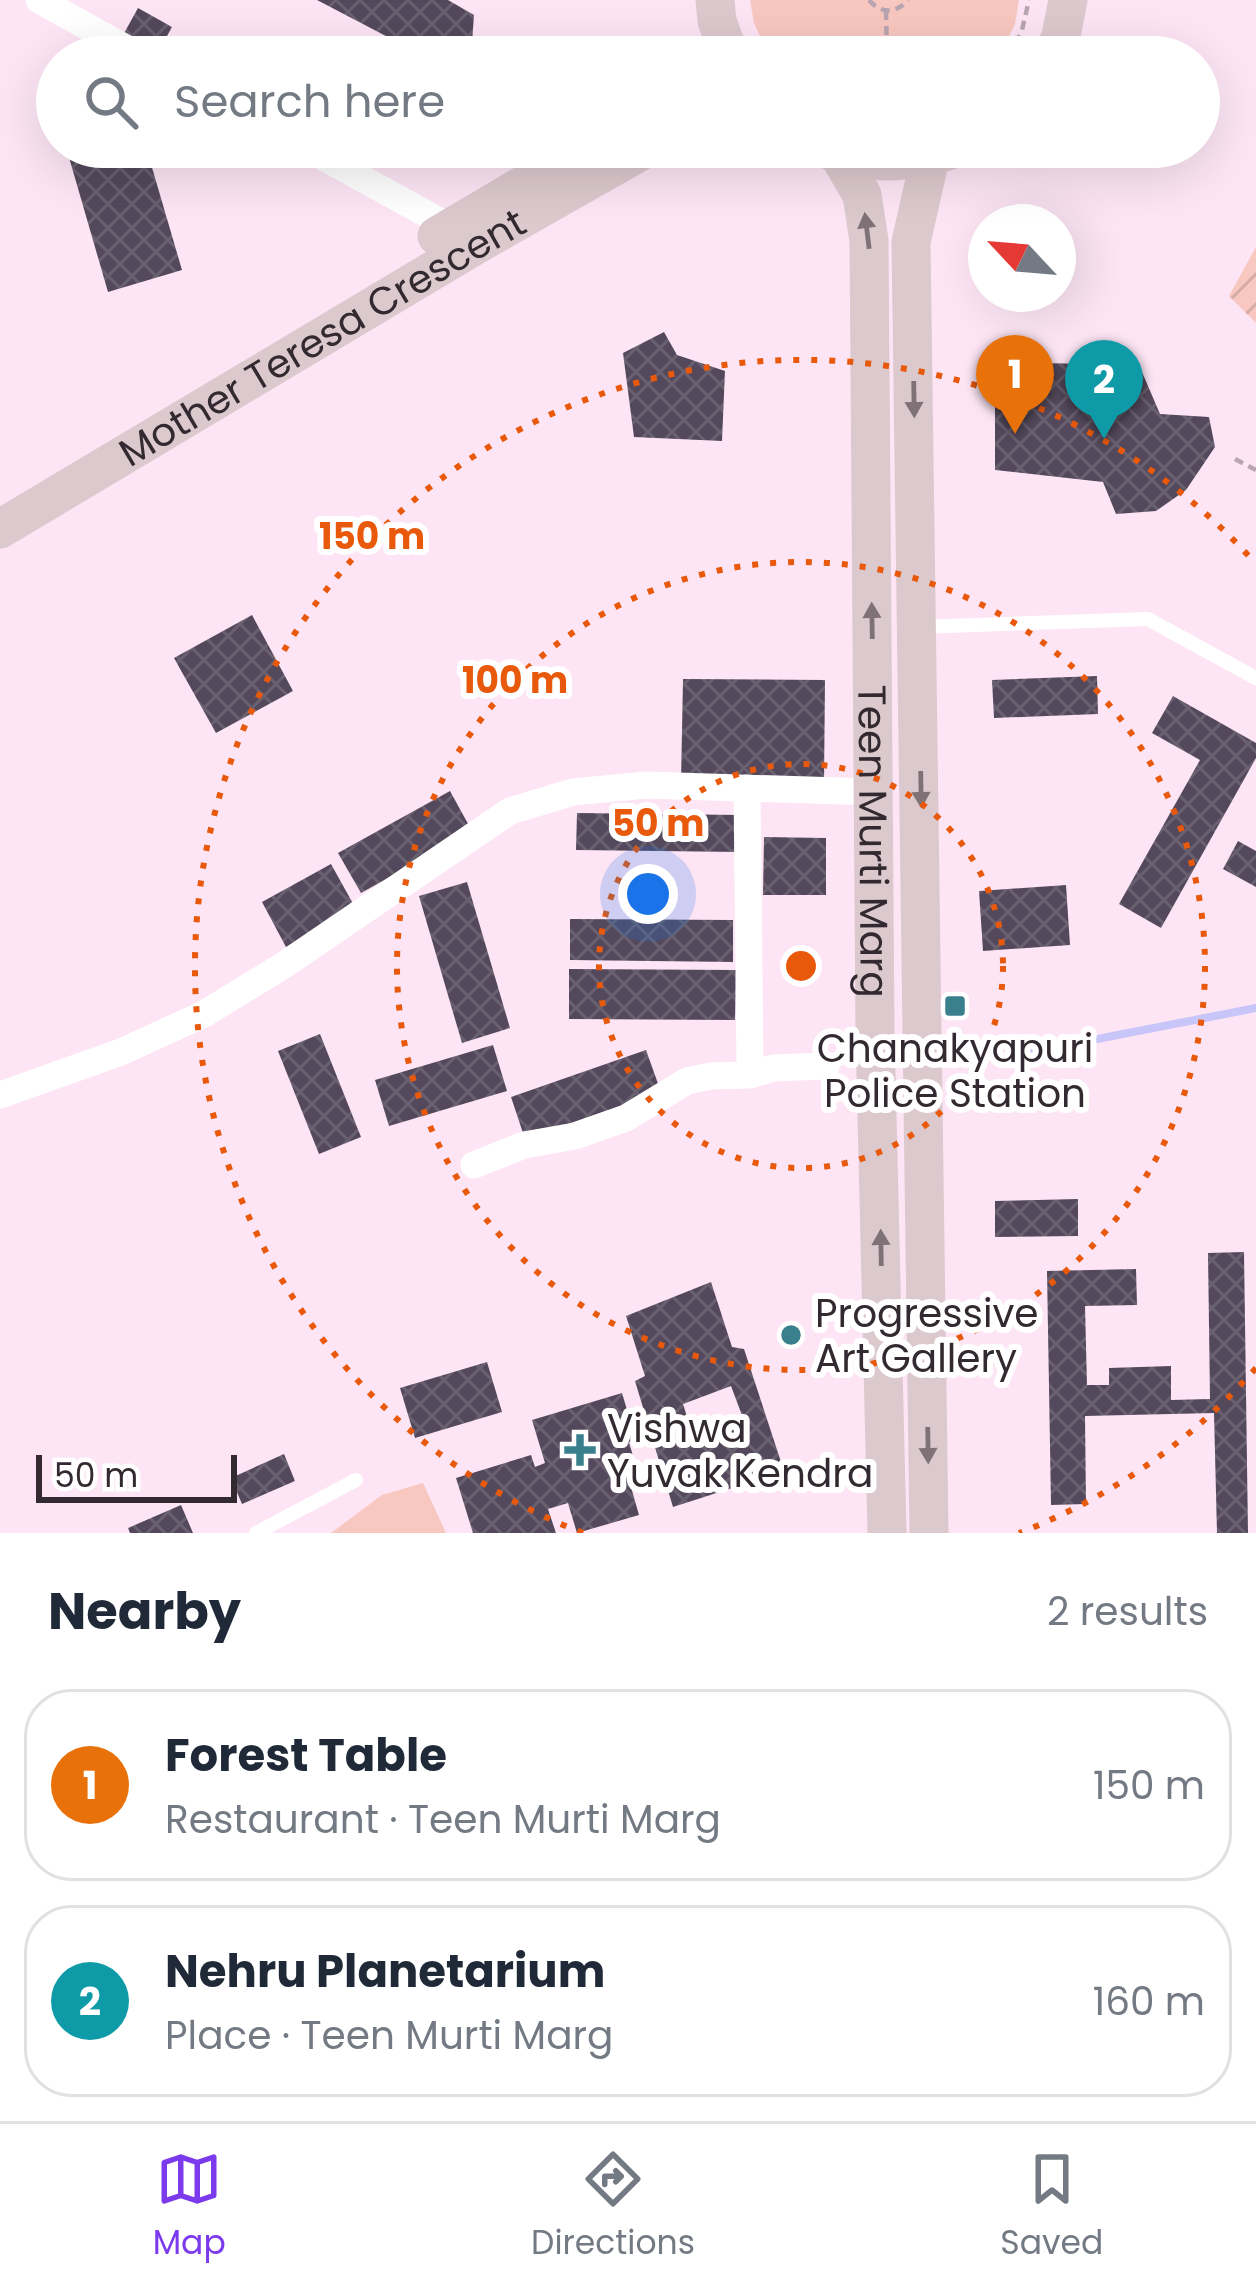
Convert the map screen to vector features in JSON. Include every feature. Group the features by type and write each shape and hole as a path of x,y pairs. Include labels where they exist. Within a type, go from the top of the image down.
{"main road":[{"path":"1061,36 1068,0"},
{"name":"Mother Teresa Crescent","path":"0,498 553,168"},
{"name":"Mother Teresa Crescent","path":"0,529 611,168"},
{"name":"Teen Murti Marg","path":"842,168 862,195 869,242 873,791 887,1533"},
{"name":"Teen Murti Marg","path":"929,1533 910,242 938,168"}],"street":[{"path":"51,3 107,36"},
{"path":"343,168 452,228"},
{"path":"0,1095 121,1052 204,1014 510,811 591,790 646,785 873,791"},
{"path":"747,788 750,1067"},
{"path":"474,1166 524,1145 574,1136 626,1118 687,1081 773,1068 826,1066"}],"lane":[{"path":"918,627 1148,619 1256,678"},
{"path":"256,1533 356,1480"}],"path":[{"path":"869,0 886,11 908,0"},
{"path":"1020,36 1029,0"},
{"path":"886,11 887,36"},
{"path":"1235,459 1256,470"}],"shaded area":[{"path":"750,0 1019,0 1009,36 760,36"},
{"path":"1256,247 1256,323 1229,296"},
{"path":"423,1483 446,1533 331,1533 382,1495"}],"building":[{"path":"317,0 448,0 474,15 472,36 386,36"},
{"path":"138,8 172,27 167,36 123,36"},
{"path":"72,168 152,168 182,270 108,292"},
{"path":"664,332 677,355 725,371 722,441 634,437 623,353"},
{"path":"995,362 1139,365 1160,414 1209,417 1215,447 1186,490 1156,511 1116,514 1103,482 995,470"},
{"path":"252,615 293,691 216,733 174,658"},
{"path":"1097,676 1098,714 994,718 992,680"},
{"path":"683,679 825,680 824,783 681,782"},
{"path":"1173,696 1256,743 1256,758 1161,928 1119,904 1200,760 1152,733"},
{"path":"450,791 472,831 361,893 338,853"},
{"path":"577,813 740,815 740,852 576,850"},
{"path":"764,837 826,838 826,895 763,895"},
{"path":"1238,841 1256,851 1256,887 1223,869"},
{"path":"331,864 356,909 286,947 262,902"},
{"path":"467,882 510,1028 462,1043 419,896"},
{"path":"1066,885 1070,945 983,951 979,891"},
{"path":"570,919 733,920 733,962 570,960"},
{"path":"569,969 736,970 735,1020 569,1019"},
{"path":"320,1034 361,1137 319,1154 278,1051"},
{"path":"493,1045 507,1091 389,1126 375,1080"},
{"path":"646,1050 661,1092 525,1139 511,1097"},
{"path":"1078,1199 1078,1236 995,1237 995,1201"},
{"path":"1244,1252 1248,1533 1217,1533 1214,1413 1085,1416 1086,1504 1051,1505 1047,1271 1136,1269 1137,1305 1085,1306 1087,1385 1109,1385 1109,1368 1171,1366 1171,1400 1210,1399 1208,1253"},
{"path":"711,1282 732,1347 744,1349 782,1465 779,1473 673,1507 635,1381 645,1376 626,1316","holes":["731,1386 746,1426 695,1442 683,1404"]},
{"path":"487,1362 502,1412 415,1438 400,1388"},
{"path":"622,1393 636,1440 629,1442 641,1484 631,1487 639,1515 577,1533 568,1503 548,1509 556,1533 473,1533 456,1478 531,1455 535,1467 545,1463 532,1420"},
{"path":"284,1454 295,1481 242,1504 231,1478"},
{"path":"181,1505 193,1533 130,1533 128,1528"}],"waterway":[{"path":"995,1059 1256,1008"}],"place":[{"name":"Forest Table","path":"1015,434"},
{"name":"Nehru Planetarium","path":"1104,439"},
{"name":"Chanakyapuri Police Station","path":"955,1006"},
{"name":"Progressive Art Gallery","path":"791,1335"},
{"name":"Vishwa Yuvak Kendra","path":"580,1450"}]}
